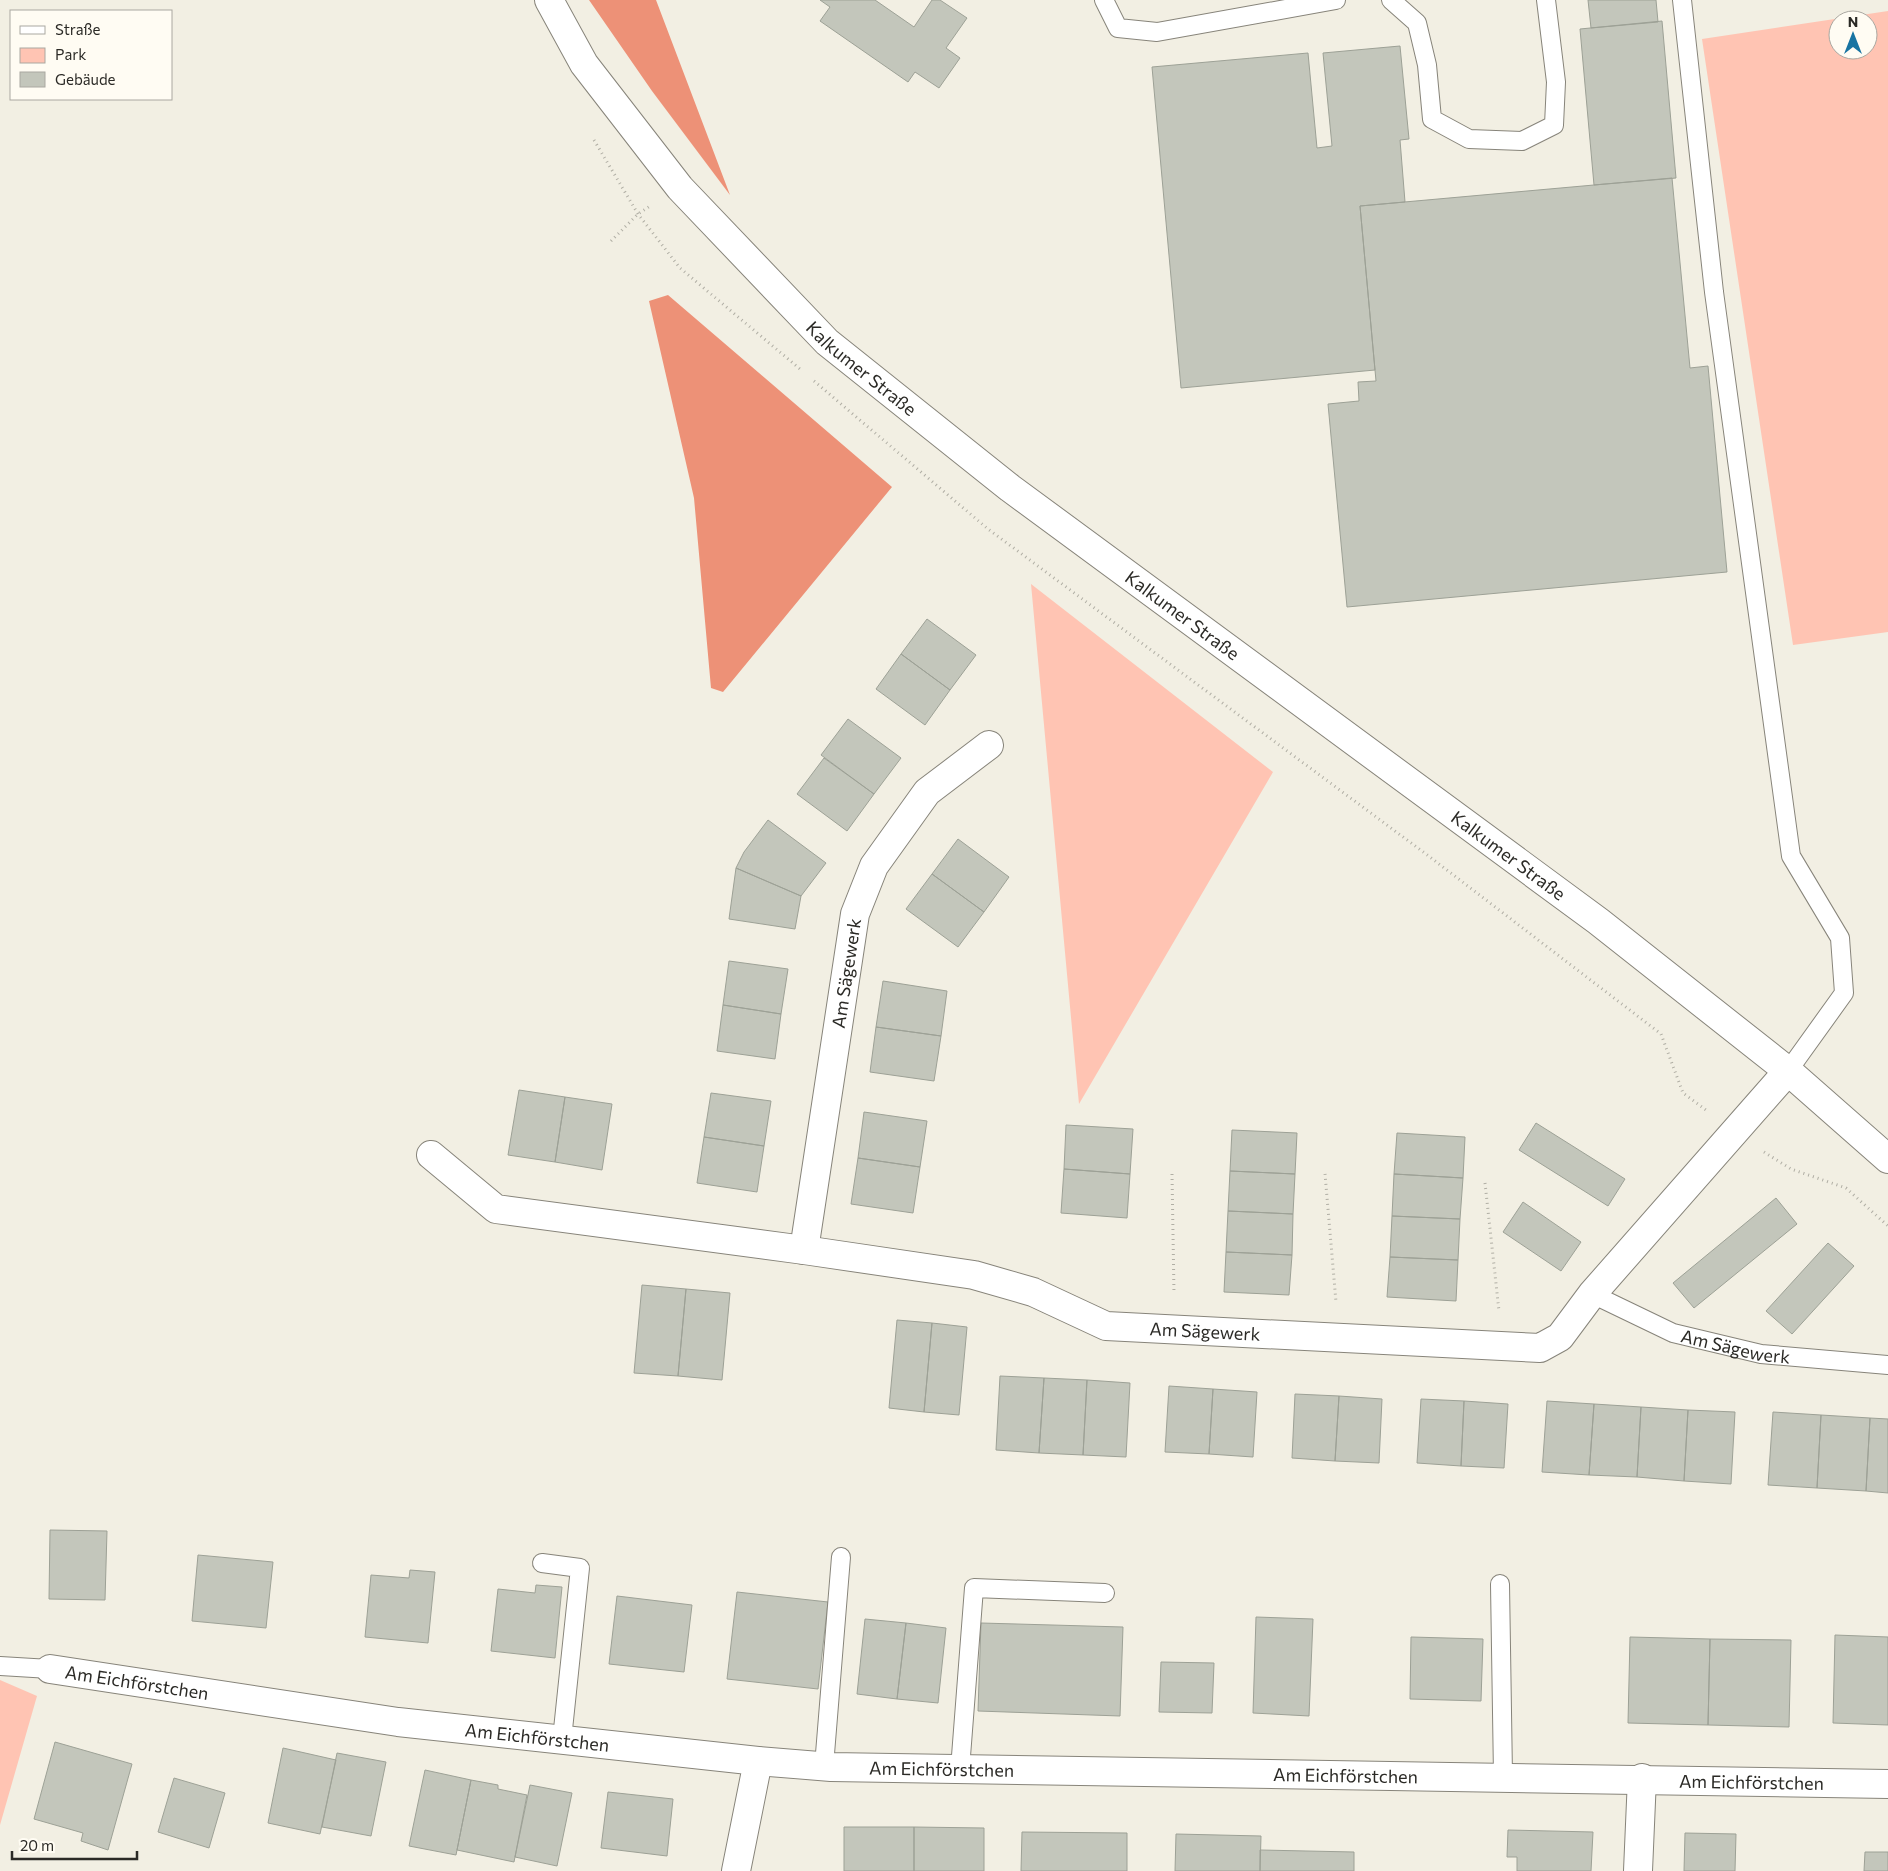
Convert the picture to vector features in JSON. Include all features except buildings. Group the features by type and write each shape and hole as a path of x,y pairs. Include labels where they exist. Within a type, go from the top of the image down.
{"street":[{"name":"Kalkumer Straße","path":"549,0 584,64 680,188 827,342 842,355 1010,488 1598,922 1788,1071 1888,1159"},
{"name":"Am Sägewerk","path":"804,1250 855,914 874,866 927,792 989,746"},
{"name":"Am Sägewerk","path":"431,1155 496,1209 804,1250 974,1275 1033,1292 1106,1326 1540,1348 1560,1337 1592,1294 1788,1071"},
{"name":"Am Eichförstchen","path":"50,1669 398,1722 758,1761 824,1766 1642,1778 1888,1784"},
{"path":"736,1871 758,1761"},
{"path":"1638,1871 1642,1778"}],"lane":[{"path":"1104,0 1118,28 1157,32 1336,0"},
{"path":"1391,0 1417,23 1427,64 1432,119 1469,138 1522,141 1554,125 1556,82 1546,0"},
{"path":"1682,0 1714,292 1791,856 1840,938 1844,993 1788,1071"},
{"name":"Am Sägewerk","path":"1592,1294 1673,1333 1760,1354 1888,1365"},
{"path":"824,1766 841,1557"},
{"path":"542,1563 580,1568 562,1739"},
{"path":"1500,1584 1503,1776"},
{"path":"960,1769 974,1588 1105,1593"},
{"name":"Am Eichförstchen","path":"0,1666 50,1669"}],"path":[{"path":"611,240 638,214 680,188"},
{"path":"1172,1174 1175,1329"},
{"path":"1325,1174 1338,1338"},
{"path":"1485,1183 1503,1346"}],"green space":[{"path":"1888,11 1888,632 1793,645 1702,39 1828,20 1828,60 1878,60 1878,13"},
{"path":"1031,584 1273,772 1079,1104"},
{"path":"0,1680 37,1696 0,1825"}],"shaded area":[{"path":"589,0 656,0 730,195 652,91"},
{"path":"668,295 892,487 723,692 711,688 694,498 649,301"}]}
